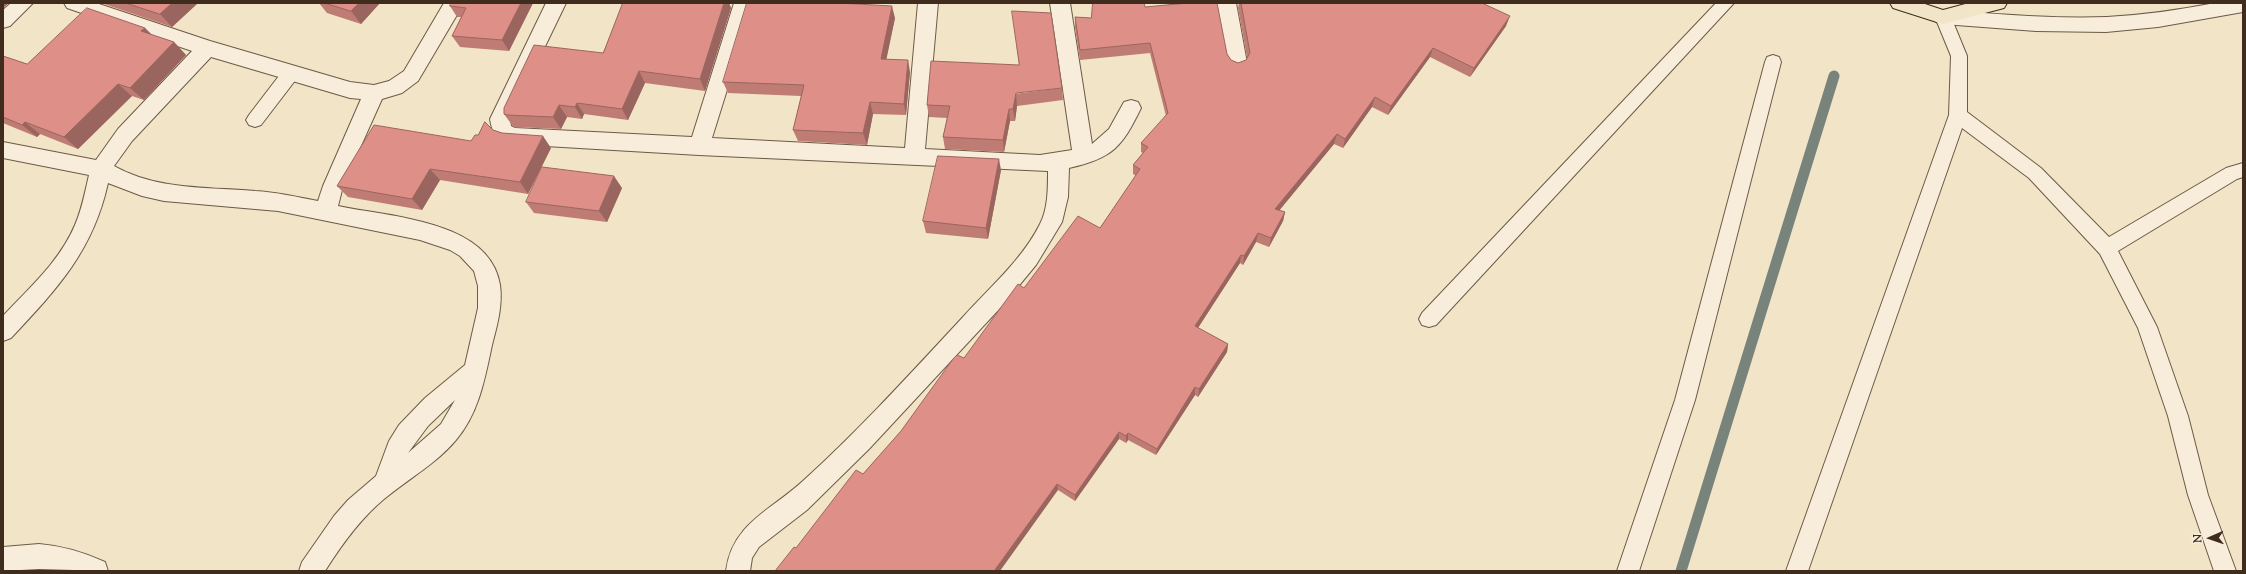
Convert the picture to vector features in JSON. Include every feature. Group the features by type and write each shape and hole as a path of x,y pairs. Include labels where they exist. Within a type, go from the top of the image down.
{"highway":[{"path":"1900,3 1943,17 1997,3"},
{"path":"1943,17 1957,3"}],"street":[{"path":"3,22 23,3"},
{"path":"74,3 207,48 350,90 374,93 396,86 411,76 454,3"},
{"path":"556,3 500,119 502,130 511,136 1026,163 1059,162 1083,156 1105,147 1115,137 1131,108"},
{"path":"699,147 744,3"},
{"path":"914,156 928,3"},
{"path":"1060,3 1083,156"},
{"path":"1226,3 1237,63"},
{"path":"1943,17 2089,25 2165,19 2243,5"},
{"path":"3,331 46,284 66,259 82,233 101,169 140,117 207,48"},
{"path":"325,213 334,186 374,93"},
{"path":"3,150 101,169 117,180 152,191 255,199 421,231 453,243 475,255 485,270 491,285 484,332 476,370 428,410 409,433 394,452 387,469 386,483 365,499 340,526 311,571"},
{"path":"738,571 741,550 747,541 784,515 887,415 995,297 1026,260 1048,230 1054,215 1059,162"},
{"path":"3,559 27,556 51,556 85,565 96,571"}],"lane":[{"path":"1430,319 1726,3"},
{"path":"1797,571 1958,116 1960,83 1958,56 1943,17"},
{"path":"1628,571 1685,400 1773,62"},
{"path":"255,120 291,73"},
{"path":"1958,116 2035,173 2107,248 2148,327 2178,416 2198,495 2226,571"},
{"path":"2107,248 2232,173 2243,170"}],"building":[{"path":"126,3 172,3 160,14"},
{"path":"325,3 359,3 351,11"},
{"path":"451,3 521,3 502,40 452,36 466,8 450,6"},
{"path":"623,3 724,3 700,79 639,71 622,109 577,103 575,107 559,105 553,117 504,114 504,108 534,45 603,53"},
{"path":"747,3 838,3 892,6 881,59 908,60 904,104 870,102 863,133 793,130 804,85 723,82"},
{"path":"1093,3 1144,3 1145,7 1188,3 1217,3 1227,54 1231,60 1238,63 1246,60 1250,53 1241,3 1482,3 1510,16 1474,68 1433,48 1391,106 1375,97 1345,139 1337,134 1275,209 1285,212 1271,238 1258,233 1244,256 1241,255 1195,326 1228,344 1199,389 1195,387 1157,449 1128,433 1126,436 1119,432 1075,495 1057,484 994,571 775,571 794,547 796,548 856,470 863,474 901,431 953,359 957,355 964,358 1018,284 1024,288 1078,216 1100,228 1140,169 1133,165 1148,147 1141,143 1168,113 1150,43 1080,50 1075,17 1091,18"},
{"path":"87,8 145,28 141,31 174,42 130,88 118,84 64,137 25,122 22,125 3,117 3,56 27,64"},
{"path":"1012,11 1051,13 1062,88 1016,93 1013,109 1009,109 1003,140 943,137 950,106 927,105 931,61 1019,65"},
{"path":"485,122 493,130 502,133 543,136 520,182 430,169 412,199 337,186 374,125 471,141 475,135 478,135"},
{"path":"938,156 999,159 986,228 923,221"},
{"path":"542,167 614,176 599,211 526,202"}],"waterway":[{"path":"1681,571 1834,76"}]}
